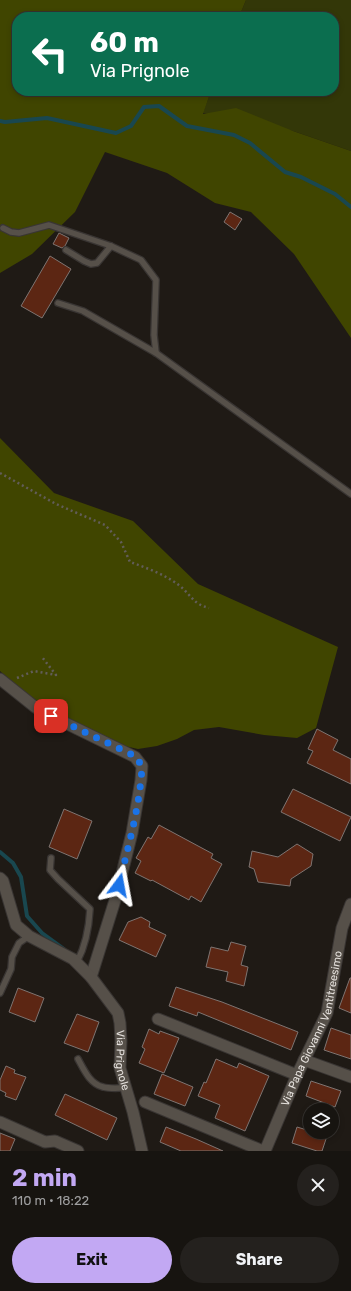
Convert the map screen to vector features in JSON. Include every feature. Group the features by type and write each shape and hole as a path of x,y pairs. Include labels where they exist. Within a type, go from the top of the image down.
{"street":[{"path":"1,679 35,707 135,756 142,766 132,833 116,897 90,977"},
{"name":"Via Prignole","path":"0,878 3,881 16,925 29,936 73,959 90,977 118,1013 121,1041 120,1068 133,1112 142,1151"},
{"name":"Via Papa Giovanni Ventitreesimo","path":"264,1151 297,1075 327,1013 342,928 351,904"},
{"path":"158,1019 297,1075"},
{"path":"304,1060 351,1076"},
{"path":"145,1102 264,1151"},
{"path":"0,1122 45,1142 55,1141 78,1151"}],"lane":[{"path":"3,228 11,232 19,233 49,225 110,246 141,260 156,280 154,335 156,353"},
{"path":"66,250 91,264 97,263 110,246"},
{"path":"58,303 83,311 156,353 351,494"},
{"path":"51,858 50,870 90,908 86,940 76,962"},
{"path":"0,993 11,969 12,957 19,943 29,936"},
{"path":"78,1059 87,1075 95,1084 103,1087 125,1088"}],"path":[{"path":"0,473 56,504 105,525 120,542 130,562 151,569 180,586 199,605 209,608"},
{"path":"1,679 16,679 34,671 56,675 42,657"}],"green space":[{"path":"246,0 351,0 351,151 293,131 203,113 209,96 339,96 339,12 241,12"}],"shaded area":[{"path":"0,0 246,0 241,12 12,12 12,96 209,96 203,114 236,108 293,131 351,151 351,338 294,254 251,212 215,203 167,173 105,152 75,212 32,254 0,273"},
{"path":"0,438 54,493 133,521 198,584 338,647 316,728 297,738 264,735 219,727 194,730 177,739 157,746 138,749 120,745 41,707 16,686 0,671"}],"building":[{"path":"230,212 242,219 235,230 224,222"},
{"path":"59,233 69,238 65,246 62,248 53,244"},
{"path":"50,256 71,269 42,318 21,306"},
{"path":"317,729 338,740 333,750 351,759 351,784 307,763 313,751 308,749"},
{"path":"293,789 351,817 340,841 281,812"},
{"path":"64,809 92,821 77,859 49,847"},
{"path":"159,825 213,854 211,858 222,864 201,902 191,896 189,900 152,880 151,881 135,873 141,861 136,858 148,837 151,839"},
{"path":"297,844 313,854 311,866 291,879 290,886 258,882 254,869 249,867 252,851 278,857"},
{"path":"141,917 150,922 149,927 166,935 156,957 119,940 128,922"},
{"path":"231,942 246,946 241,965 248,967 244,986 226,981 228,972 206,967 211,947 228,951"},
{"path":"351,978 351,1013 339,1008"},
{"path":"176,987 222,1002 298,1032 291,1050 198,1012 197,1016 169,1006"},
{"path":"18,988 44,998 35,1022 9,1012"},
{"path":"77,1014 99,1022 88,1052 64,1043"},
{"path":"331,1028 351,1035 351,1059 324,1050"},
{"path":"149,1029 159,1034 160,1031 179,1038 164,1073 139,1063 145,1049 142,1047"},
{"path":"216,1059 237,1068 239,1063 269,1076 245,1131 215,1118 220,1105 198,1096 204,1082 206,1083"},
{"path":"6,1066 15,1070 14,1073 26,1077 16,1100 5,1096 6,1093 0,1090 0,1080"},
{"path":"162,1074 193,1087 185,1106 154,1094"},
{"path":"311,1081 341,1091 336,1103 324,1103 306,1096"},
{"path":"65,1094 117,1118 107,1140 55,1115"},
{"path":"166,1127 223,1151 181,1151 160,1142"},
{"path":"297,1127 303,1129 303,1139 326,1139 322,1151 317,1151 292,1143"},
{"path":"0,1133 15,1139 10,1151 0,1151"}],"waterway":[{"path":"0,121 5,122 47,118 116,133 131,126 144,107 159,106 187,126 234,135 250,143 285,172 301,177 335,194 351,207"},
{"path":"0,852 13,863 21,877 27,916 42,933 64,949"}],"route":[{"path":"51,716 135,756 142,766 132,833 119,885"}]}
